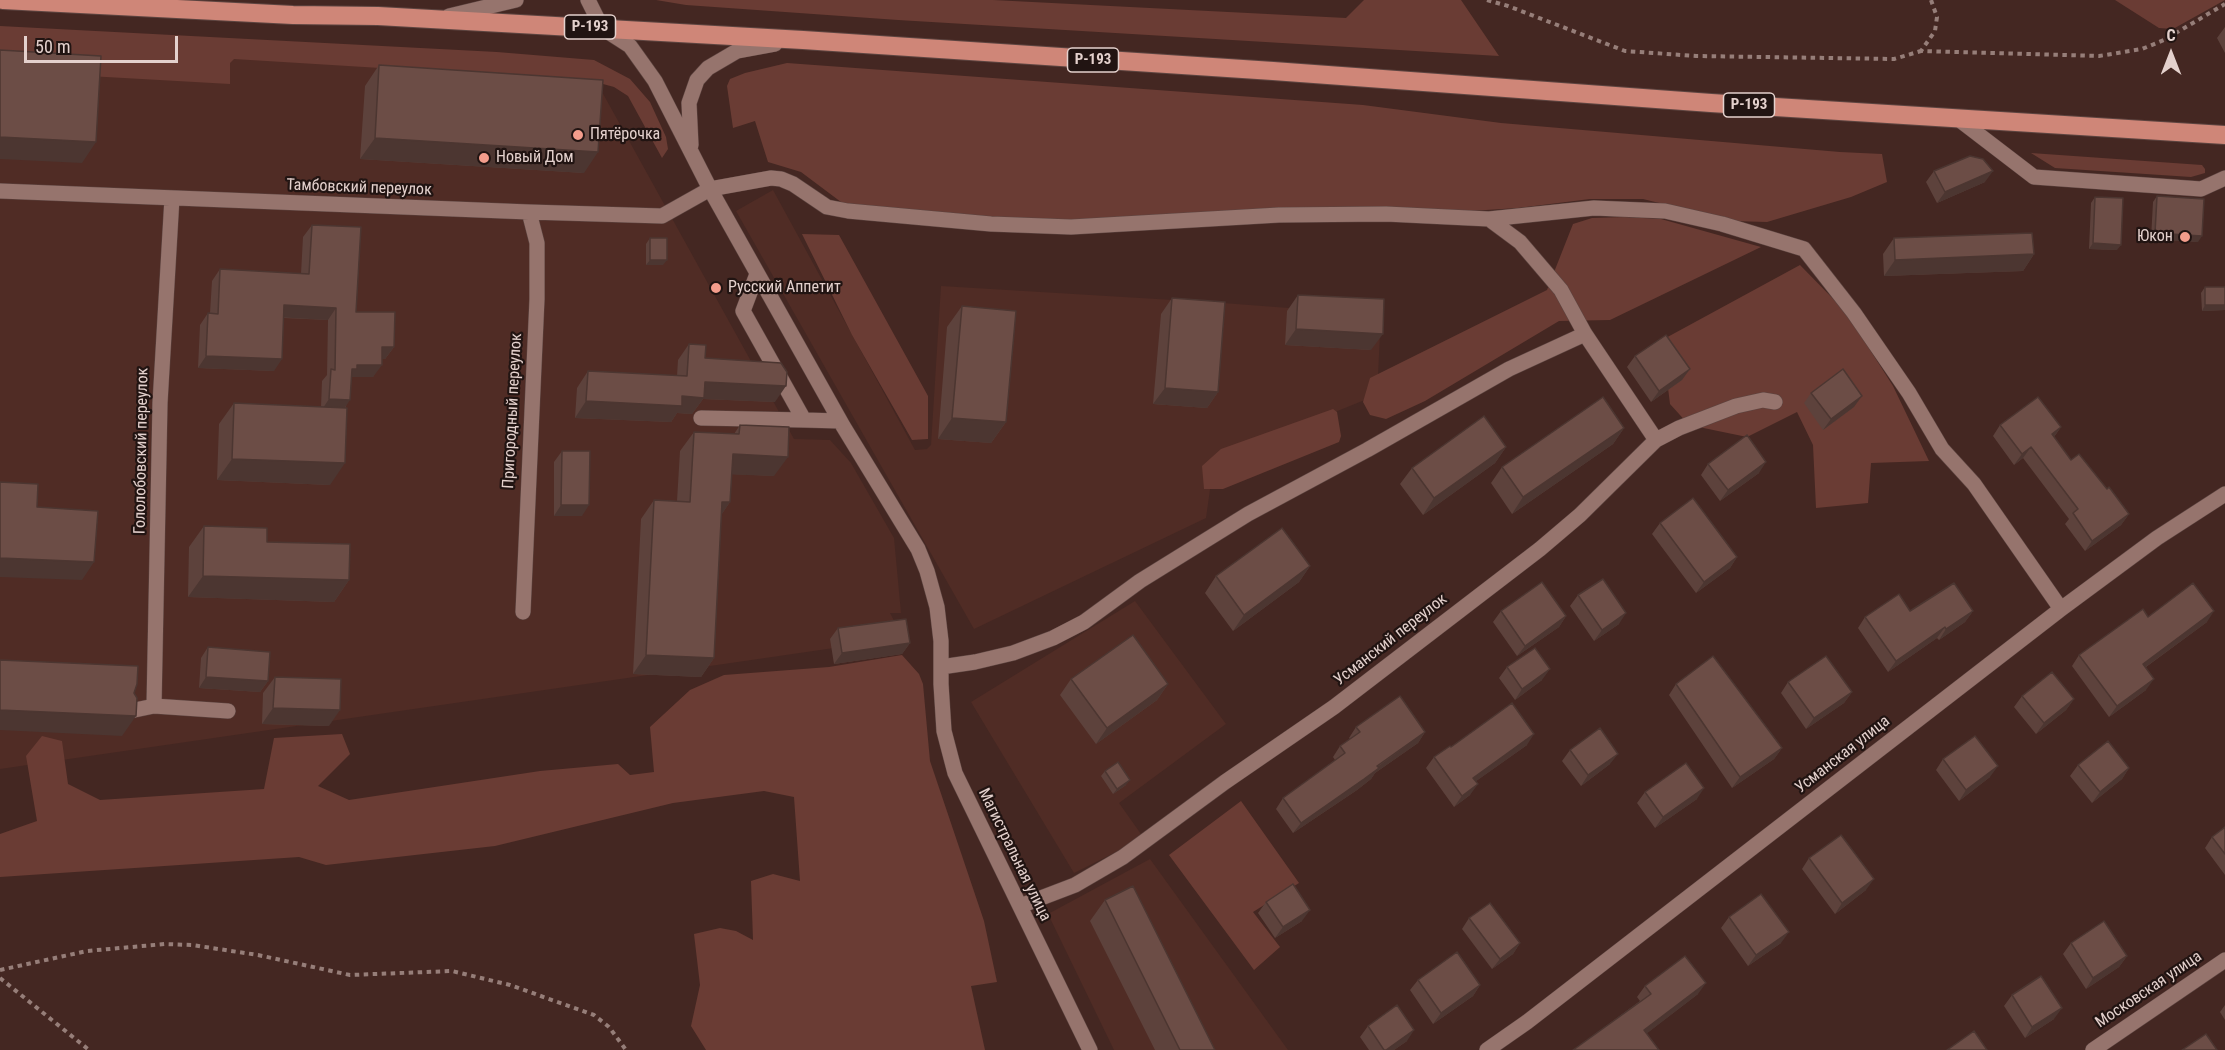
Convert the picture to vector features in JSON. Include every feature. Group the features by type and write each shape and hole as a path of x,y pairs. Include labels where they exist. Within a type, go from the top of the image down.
{"highway":[{"name":"Р-193","path":"3,0 293,15 430,19 803,40 1711,103 2225,135"}],"street":[{"path":"430,19 498,6 516,0"},
{"path":"588,0 602,28"},
{"name":"Магистральная улица","path":"602,28 630,46 656,81 710,189 757,274 840,421 918,549 937,607 944,731 955,773 1090,1050"},
{"path":"692,154 688,103 692,88 701,75 737,51 803,40"},
{"path":"1957,118 2034,177 2201,189 2225,178"},
{"name":"Тамбовский переулок","path":"0,191 662,216 710,189 771,178 793,184 827,207 848,211 991,224 1071,227 1279,215 1386,214 1489,219 1594,208 1665,210 1722,224 1804,249 1860,322 1908,393 1942,449 1974,484 2061,609"},
{"name":"Гололобовский переулок","path":"154,706 160,403 172,198"},
{"name":"Пригородный переулок","path":"523,612 537,298 537,243 529,212"},
{"path":"1489,219 1520,242 1561,290 1585,334 1656,440"},
{"path":"757,274 743,311 804,420"},
{"path":"941,667 1012,653 1053,638 1084,622 1140,581 1248,514 1367,450 1509,369 1585,334"},
{"name":"Усманский переулок","path":"1020,906 1075,885 1123,857 1334,707 1540,549 1580,515 1656,440 1679,428 1736,406 1763,400 1776,402"},
{"path":"701,418 840,421"},
{"name":"Усманская улица","path":"1486,1050 1527,1022 2061,609 2157,538 2225,494"},
{"path":"130,711 154,706 228,711"},
{"name":"Московская улица","path":"2094,1050 2225,960"}],"path":[{"path":"1488,0 1625,51 1696,56 1894,59 1921,51 2099,56 2142,49 2164,40 2225,4"},
{"path":"1921,51 1935,31 1937,17 1931,0"},
{"path":"0,970 87,951 165,944 192,945 258,955 350,975 452,971 510,985 594,1015 609,1027 626,1050"},
{"path":"0,978 89,1050"}],"shaded area":[{"path":"656,0 993,0 1346,18 1364,0 1461,0 1499,56 898,20 686,5"},
{"path":"2115,0 2225,0 2173,29 2159,28"},
{"path":"0,26 497,52 594,60 630,79 650,102 666,137 668,149 662,158 628,96 614,87 592,81 234,59 230,63 230,84 0,71"},
{"path":"0,33 596,81 794,439 830,440 851,463 894,538 901,613 890,613 903,638 0,769"},
{"path":"787,63 1363,105 1501,123 1882,154 1887,182 1851,197 1767,222 1732,221 1643,199 1590,199 1470,211 1069,223 845,205 801,172 768,162 755,121 733,128 727,86 730,79"},
{"path":"2031,153 2202,165 2205,173 2191,177 2055,168"},
{"path":"773,190 915,450 927,449 931,445 941,286 1381,315 1377,395 1214,461 1206,518 974,629 736,211"},
{"path":"1592,218 1661,219 1761,247 1610,320 1559,321 1425,401 1386,419 1370,415 1363,402 1370,378 1547,290 1573,224"},
{"path":"802,234 839,235 928,396 928,439 912,440 852,335"},
{"path":"1800,265 1846,312 1893,386 1929,461 1871,463 1868,503 1816,508 1813,445 1797,412 1747,437 1689,425 1670,404 1662,340"},
{"path":"1333,409 1337,412 1341,436 1339,442 1223,489 1204,489 1202,466 1221,449"},
{"path":"1135,601 1226,724 1119,803 1141,834 1124,848 1074,873 971,702"},
{"path":"902,655 919,674 923,684 930,761 984,921 997,982 971,986 985,1050 706,1050 691,1026 700,985 694,934 720,928 736,931 753,940 751,881 773,874 800,881 794,797 764,791 673,803 495,846 326,865 299,857 0,877 0,834 37,821 26,756 42,736 62,741 68,784 100,800 264,789 274,738 342,734 350,754 318,786 349,800 540,771 618,764 630,775 654,772 650,727 690,690 724,675 829,667"},
{"path":"1241,801 1299,883 1253,912 1280,947 1254,970 1169,855"},
{"path":"1150,859 1288,1050 1114,1050 1048,914"}],"building":[{"path":"0,50 101,56 96,142 0,137"},
{"path":"379,65 603,80 598,152 375,138"},
{"path":"1970,156 1983,159 1993,171 1945,192 1934,171"},
{"path":"2157,196 2204,199 2202,236 2155,233"},
{"path":"2095,197 2123,198 2121,245 2093,243"},
{"path":"312,225 361,227 356,312 395,312 394,347 382,347 382,365 357,365 357,369 352,369 350,400 329,399 331,369 335,370 336,308 284,305 282,359 206,356 208,313 218,314 220,269 309,274"},
{"path":"2032,233 2034,254 1895,260 1894,238"},
{"path":"650,238 667,238 667,260 650,260"},
{"path":"2205,287 2225,287 2225,305 2205,305"},
{"path":"1298,295 1384,299 1383,334 1296,329"},
{"path":"1172,298 1225,302 1218,392 1165,388"},
{"path":"962,306 1016,311 1006,422 952,418"},
{"path":"1666,335 1690,369 1659,391 1635,356"},
{"path":"689,344 706,345 705,358 781,363 787,372 786,386 705,382 704,398 682,396 682,406 586,401 588,371 687,376"},
{"path":"1843,369 1862,396 1831,419 1811,393"},
{"path":"1603,397 1624,428 1523,497 1502,467"},
{"path":"2038,397 2061,427 2052,434 2071,460 2079,454 2107,489 2109,487 2129,514 2092,541 2073,513 2078,509 2031,447 2022,454 2000,425"},
{"path":"234,403 347,408 345,463 232,459"},
{"path":"1484,416 1506,447 1434,498 1412,468"},
{"path":"740,425 789,427 788,457 733,454 730,502 722,502 714,658 646,655 654,500 690,502 694,432 739,434"},
{"path":"1747,435 1766,462 1728,490 1708,464"},
{"path":"562,451 590,451 589,505 561,505"},
{"path":"0,482 38,484 37,507 98,511 94,562 0,558"},
{"path":"1693,498 1737,557 1704,582 1660,523"},
{"path":"204,526 267,528 267,542 350,544 349,580 203,576"},
{"path":"1282,528 1310,566 1244,615 1216,576"},
{"path":"1603,579 1626,613 1602,630 1578,595"},
{"path":"1542,582 1566,616 1525,646 1501,611"},
{"path":"1954,583 1973,611 1946,629 1945,627 1896,661 1865,617 1899,594 1910,611"},
{"path":"2193,583 2214,611 2143,664 2154,679 2117,706 2079,655 2143,609 2148,617"},
{"path":"906,619 910,643 842,653 838,628"},
{"path":"1133,635 1168,684 1107,728 1071,679"},
{"path":"208,647 270,652 268,681 206,677"},
{"path":"1535,648 1550,669 1522,689 1507,667"},
{"path":"1713,656 1782,748 1740,777 1676,684"},
{"path":"1826,656 1852,692 1814,718 1788,682"},
{"path":"0,660 138,666 134,693 137,698 136,716 0,710"},
{"path":"2052,672 2074,699 2044,723 2022,696"},
{"path":"275,677 341,679 340,710 273,708"},
{"path":"1400,696 1425,732 1377,766 1379,768 1301,823 1283,798 1345,753 1340,746 1360,732 1356,727"},
{"path":"1512,703 1534,734 1473,778 1478,784 1462,796 1434,757"},
{"path":"1600,728 1618,754 1588,775 1570,750"},
{"path":"1975,736 1998,766 1966,790 1943,759"},
{"path":"2108,741 2129,768 2100,792 2078,765"},
{"path":"1118,762 1130,780 1117,789 1105,771"},
{"path":"1686,763 1704,788 1663,817 1645,792"},
{"path":"2225,827 2225,854 2212,837"},
{"path":"1841,835 1874,879 1842,903 1809,858"},
{"path":"1293,884 1310,910 1283,927 1266,902"},
{"path":"1133,886 1215,1050 1180,1050 1105,900"},
{"path":"1761,894 1789,932 1756,955 1729,917"},
{"path":"1490,903 1520,943 1500,959 1469,918"},
{"path":"2104,921 2127,956 2093,978 2071,943"},
{"path":"1457,952 1480,985 1441,1013 1418,980"},
{"path":"1685,956 1706,983 1644,1030 1659,1050 1573,1050 1651,994 1645,986"},
{"path":"2041,976 2062,1008 2032,1027 2012,995"},
{"path":"1397,1005 1414,1030 1384,1050 1368,1026"},
{"path":"1974,1031 1987,1050 1947,1050"},
{"path":"2206,1034 2217,1050 2182,1050"}],"place":[{"name":"Пятёрочка","path":"578,135"},
{"name":"Новый Дом","path":"484,158"},
{"name":"Юкон","path":"2185,237"},
{"name":"Русский Аппетит","path":"716,288"}]}
